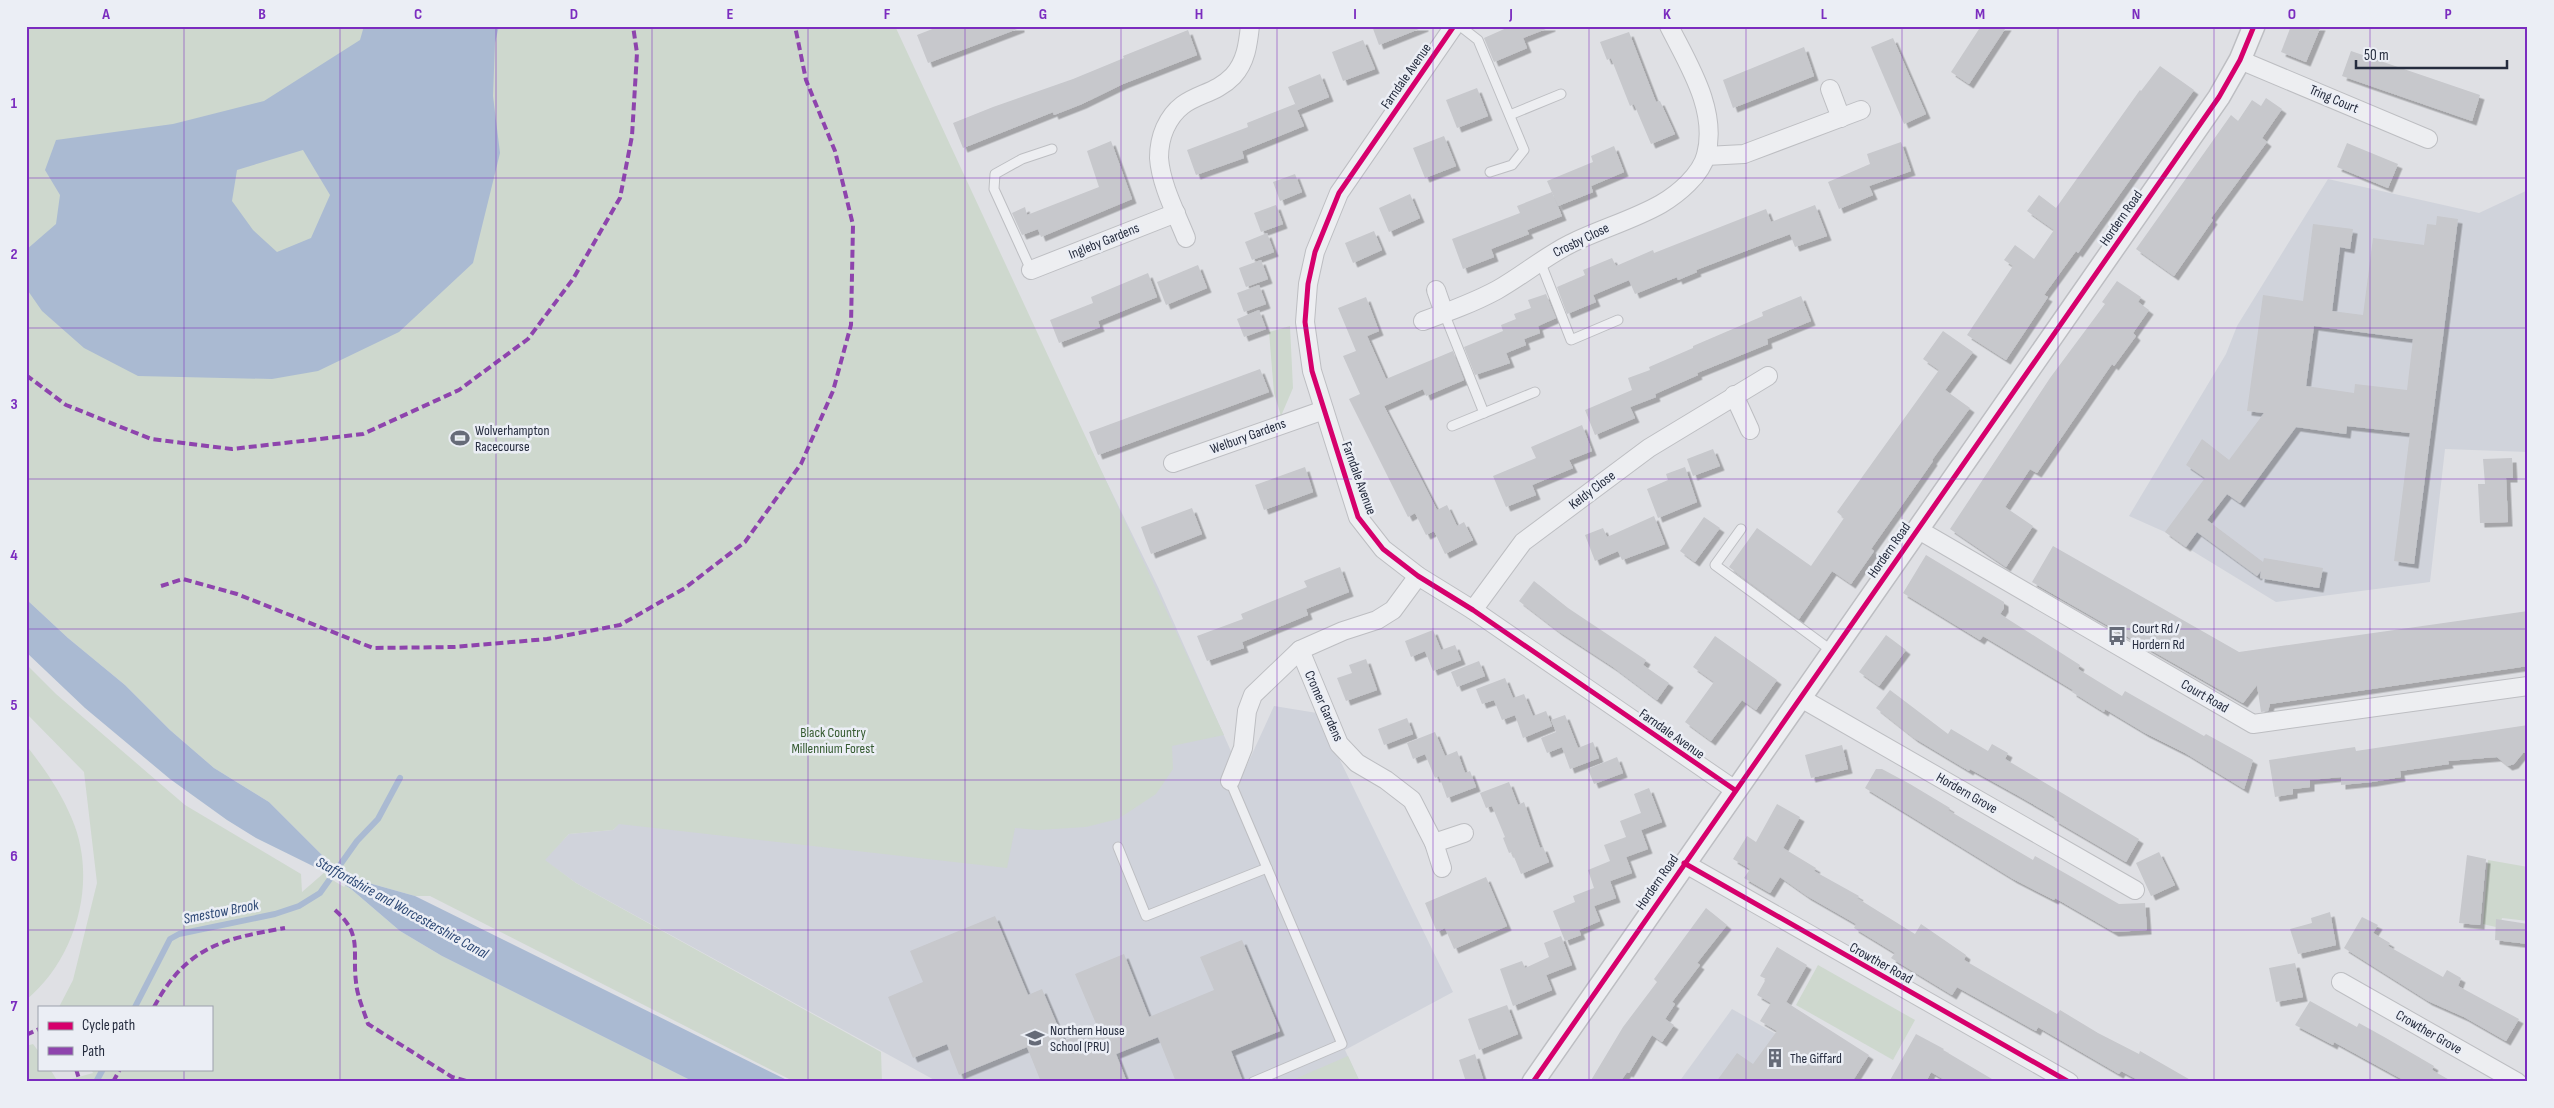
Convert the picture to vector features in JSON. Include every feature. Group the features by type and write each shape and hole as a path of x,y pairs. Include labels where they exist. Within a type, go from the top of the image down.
{"street":[{"path":"1186,238 1162,172 1159,157 1162,136 1170,117 1181,105 1221,85 1233,76 1244,60 1250,26"},
{"name":"Farndale Avenue","path":"1454,26 1339,193 1315,252 1308,284 1305,322 1312,371 1358,517 1384,548 1418,576 1474,610 1735,790"},
{"path":"1669,26 1696,80 1707,114 1706,156 1744,154 1861,110"},
{"name":"Hordern Road","path":"1533,1082 1799,697 2213,105 2240,60 2254,26"},
{"name":"Tring Court","path":"2240,60 2428,138"},
{"path":"1830,90 1841,118"},
{"name":"Crosby Close","path":"1423,321 1498,290 1569,244 1661,204 1697,173 1706,156"},
{"name":"Ingleby Gardens","path":"1032,270 1176,212"},
{"path":"1436,290 1444,313"},
{"name":"Keldy Close","path":"1474,610 1523,542 1649,448 1768,376"},
{"path":"1734,395 1750,430"},
{"name":"Welbury Gardens","path":"1173,463 1324,410"},
{"name":"Court Road","path":"1917,529 2253,724 2528,686"},
{"name":"Cromer Gardens","path":"1230,781 1243,748 1247,711 1253,695 1300,650 1378,620 1393,610 1418,576"},
{"name":"Cromer Gardens","path":"1300,650 1339,744 1357,763 1386,780 1412,800 1434,843 1442,868"},
{"name":"Hordern Grove","path":"1799,697 2135,890"},
{"path":"1434,843 1464,833"},
{"name":"Crowther Road","path":"1684,863 2069,1082"},
{"name":"Crowther Grove","path":"2341,982 2517,1082"}],"lane":[{"path":"1460,26 1478,40 1524,150 1512,165 1490,172"},
{"path":"1510,115 1561,94"},
{"path":"1032,270 994,189 995,174 1022,159 1052,149"},
{"path":"1540,262 1571,340 1618,320"},
{"path":"1444,313 1484,413"},
{"path":"1452,426 1535,392"},
{"path":"1741,528 1715,565 1832,651"},
{"path":"1230,781 1342,1044 1252,1082"},
{"path":"1118,847 1146,916 1267,868"}],"shaded area":[{"path":"2328,179 2479,213 2528,190 2528,452 2445,449 2430,582 2276,602 2165,532 2129,516 2226,354 2237,326"},
{"path":"1061,388 1158,587 1242,776 1274,706 1317,713 1453,992 1345,1050 1360,1082 938,1082 576,883 544,860 569,834 613,830 772,647"},
{"path":"1732,1009 1861,1082 1679,1082"}],"green space":[{"name":"Wolverhampton Racecourse","path":"26,26 895,26 1224,735 1172,746 1173,769 1156,794 1118,819 1086,827 1038,830 1015,828 1007,868 619,824 613,830 569,834 545,860 576,883 881,1052 882,1082 795,1082 430,896 415,896 358,880 332,865 269,802 214,768 170,730 125,685 68,638 26,599"},
{"path":"1290,326 1293,388 1281,416 1274,393 1269,332"},
{"path":"26,664 56,694 185,805 301,874 302,892 325,872 351,889 400,931 442,956 694,1082 61,1082 93,1073 92,1070 212,1070 212,1006 60,1006 73,980 97,883 84,772 26,713"},
{"path":"26,745 52,780 68,809 80,843 83,867 78,917 70,940 58,963 44,983 26,1000"},
{"path":"2488,860 2528,867 2528,921 2502,918 2500,928 2483,924"},
{"path":"1818,965 1915,1020 1893,1060 1796,1005"},
{"path":"33,1044 38,1051 38,1070 51,1070 58,1082 26,1082 26,1046"},
{"path":"1348,1056 1360,1082 1288,1082"}],"water":[{"path":"364,26 499,26 495,43 493,96 500,153 473,263 399,332 318,371 272,379 138,376 84,348 42,311 26,288 26,250 56,224 60,195 45,170 56,140 173,124 264,101 360,40","holes":["303,150 330,195 311,238 277,252 253,230 232,201 237,170"]},
{"name":"Staffordshire and Worcestershire Canal","path":"26,599 68,638 125,685 170,730 214,768 269,802 332,865 358,880 415,896 791,1082 694,1082 442,956 400,931 351,889 325,872 256,838 227,820 170,779 85,708 26,652"}],"pier":[{"path":"333,863 353,875 344,887 326,876"}],"building":[{"path":"940,26 1020,26 1020,28 928,63 917,35"},
{"path":"1372,26 1424,26 1424,27 1379,45"},
{"path":"1511,26 1551,27 1523,38 1527,48 1494,62 1484,38"},
{"path":"1981,26 2007,26 1969,84 1951,72"},
{"path":"2291,26 2321,26 2306,62 2281,52"},
{"path":"1188,30 1197,55 1123,84 1082,104 1054,115 1053,112 963,148 953,123 1073,79 1124,58 1123,56"},
{"path":"1629,32 1656,102 1660,101 1675,134 1651,144 1634,104 1630,106 1611,58 1607,60 1600,42"},
{"path":"1893,38 1926,114 1904,124 1871,47"},
{"path":"1363,40 1375,69 1343,81 1332,52"},
{"path":"1804,47 1814,76 1733,108 1723,80"},
{"path":"2351,51 2480,95 2472,121 2342,76"},
{"path":"2160,66 2194,90 2078,253 2076,251 2044,295 2048,297 2006,360 1967,335 2013,266 2004,260 2015,245 2034,259 2054,230 2027,211 2039,195 2056,208 2140,90"},
{"path":"1320,74 1329,97 1297,110 1304,126 1242,151 1244,158 1196,175 1187,150 1248,127 1247,123 1295,104 1296,106 1288,87"},
{"path":"1477,88 1488,116 1457,128 1446,100"},
{"path":"2266,98 2282,109 2262,138 2267,142 2211,218 2213,220 2174,276 2136,249 2231,115 2238,121 2252,100 2261,106"},
{"path":"1444,136 1456,166 1425,178 1413,148"},
{"path":"1111,141 1132,199 1041,237 1038,229 1022,235 1012,213 1025,207 1027,215 1099,187 1087,151"},
{"path":"1901,142 1911,171 1869,186 1873,195 1839,209 1828,182 1870,164 1867,154"},
{"path":"2347,143 2398,164 2388,188 2337,167"},
{"path":"1614,146 1624,172 1591,186 1593,192 1558,206 1547,181 1593,162 1591,156"},
{"path":"1295,174 1302,192 1280,201 1273,182"},
{"path":"1552,192 1562,216 1527,230 1529,234 1491,249 1494,257 1463,269 1452,239 1520,213 1517,206"},
{"path":"1410,194 1420,218 1389,232 1379,208"},
{"path":"1276,205 1283,224 1261,232 1254,213"},
{"path":"1815,205 1827,236 1795,247 1790,234 1696,270 1697,272 1678,280 1677,277 1635,294 1629,280 1593,295 1596,302 1567,314 1557,287 1585,275 1583,270 1612,258 1616,266 1653,250 1654,253 1766,209 1771,222"},
{"path":"2437,216 2458,219 2414,564 2394,561 2410,433 2347,426 2346,434 2296,427 2240,503 2227,494 2207,520 2263,562 2264,558 2323,568 2319,588 2260,578 2261,571 2257,576 2197,532 2186,547 2165,532 2205,478 2186,465 2202,439 2229,460 2264,413 2247,411 2263,295 2303,301 2313,224 2353,229 2350,249 2340,247 2332,311 2363,315 2373,238 2424,245 2427,224 2436,225","holes":["2314,326 2413,339 2407,390 2355,384 2354,393 2306,386"]},
{"path":"1374,231 1382,250 1353,263 1345,243"},
{"path":"1267,233 1274,252 1252,260 1245,242"},
{"path":"1261,260 1268,279 1246,287 1239,268"},
{"path":"1198,265 1207,288 1166,305 1157,282"},
{"path":"1148,273 1157,297 1098,321 1100,327 1059,343 1050,320 1093,303 1091,297"},
{"path":"2117,281 2141,297 2138,302 2149,310 2133,333 2136,336 2114,366 2112,364 2037,473 2030,469 2005,507 2033,526 2006,567 1950,529 2050,378 2105,304 2102,302"},
{"path":"1259,285 1266,304 1244,312 1237,293"},
{"path":"1546,294 1556,318 1538,326 1540,333 1524,339 1526,345 1506,353 1510,363 1475,375 1464,347 1503,331 1501,325 1516,319 1514,314 1531,308 1528,300"},
{"path":"1801,296 1811,321 1767,339 1768,344 1697,373 1698,375 1655,394 1656,397 1630,407 1635,418 1595,435 1585,410 1632,390 1628,378 1650,370 1649,367 1693,348 1693,346 1763,316 1762,312"},
{"path":"1366,297 1379,331 1367,336 1386,379 1453,351 1464,380 1426,396 1423,389 1384,406 1437,510 1447,505 1457,526 1464,522 1473,540 1445,554 1434,531 1426,535 1415,513 1408,517 1349,399 1360,394 1343,356 1356,351 1338,308"},
{"path":"1259,310 1266,329 1244,337 1237,319"},
{"path":"1943,331 1973,352 1945,390 1970,408 1871,549 1874,551 1851,584 1832,571 1799,619 1729,567 1757,528 1811,566 1844,518 1837,512 1939,370 1923,359"},
{"path":"1260,369 1269,392 1098,455 1089,432"},
{"path":"1582,425 1592,451 1569,460 1573,468 1532,485 1536,495 1506,507 1493,476 1536,458 1531,447"},
{"path":"1713,449 1720,466 1693,476 1687,459"},
{"path":"2512,458 2513,478 2506,478 2508,522 2480,523 2478,484 2485,484 2483,459"},
{"path":"1305,467 1313,492 1264,510 1255,485"},
{"path":"1685,467 1697,502 1658,518 1647,489 1668,480 1666,474"},
{"path":"1192,508 1202,534 1151,554 1141,527"},
{"path":"1654,516 1665,544 1622,560 1618,551 1595,561 1585,535 1603,528 1607,537"},
{"path":"1704,517 1720,528 1695,562 1680,551"},
{"path":"2053,546 2239,652 2528,611 2528,666 2270,704 2268,711 2261,712 2257,685 2243,703 2032,582"},
{"path":"1926,555 2004,602 2004,608 2000,614 2080,665 2078,669 2122,696 2125,691 2204,736 2206,734 2253,760 2244,789 2185,753 2145,733 2105,709 2104,712 2072,692 2073,690 1983,636 1980,640 1903,593"},
{"path":"1340,567 1349,592 1306,609 1308,615 1242,642 1244,648 1207,661 1197,636 1243,619 1241,614 1307,587 1304,581"},
{"path":"1534,581 1568,608 1646,660 1643,665 1669,683 1657,700 1613,667 1558,631 1519,601"},
{"path":"1433,630 1441,650 1455,645 1461,660 1433,671 1425,651 1411,657 1405,641"},
{"path":"1886,635 1906,650 1879,686 1859,672"},
{"path":"1715,636 1777,680 1756,710 1742,700 1711,741 1685,722 1714,682 1693,667"},
{"path":"1366,659 1377,690 1346,701 1337,678 1352,673 1349,665"},
{"path":"1479,661 1485,676 1457,687 1451,672"},
{"path":"1505,678 1513,698 1524,694 1533,716 1546,711 1552,726 1523,738 1515,715 1502,720 1494,700 1482,704 1476,689"},
{"path":"1890,690 1948,734 1951,729 1988,751 1992,744 2008,753 2005,759 2139,839 2126,862 2054,820 2055,817 1970,769 1969,771 1914,738 1876,708"},
{"path":"1565,715 1578,748 1593,742 1599,758 1570,769 1562,747 1547,753 1541,738 1556,732 1551,720"},
{"path":"1407,718 1413,734 1384,745 1378,729"},
{"path":"2528,725 2528,752 2523,753 2514,764 2508,766 2497,757 2448,761 2449,764 2400,771 2401,777 2372,782 2341,785 2341,777 2310,780 2310,787 2293,789 2293,794 2275,797 2269,760 2355,747 2356,751"},
{"path":"1435,732 1445,756 1457,751 1465,773 1470,771 1476,787 1447,798 1439,776 1435,778 1425,754 1413,759 1407,743"},
{"path":"1842,745 1848,769 1811,778 1805,755"},
{"path":"1617,757 1623,773 1594,784 1588,769"},
{"path":"1876,769 1882,769 1910,784 1950,808 1948,810 2033,860 2035,856 2119,904 2145,903 2147,930 2114,932 2055,898 2054,900 2013,879 1865,788"},
{"path":"1509,782 1518,805 1524,802 1540,848 1543,847 1549,862 1521,874 1512,852 1509,853 1503,838 1505,837 1492,806 1486,808 1480,793"},
{"path":"1649,788 1662,822 1641,830 1648,849 1626,857 1632,873 1610,881 1616,898 1594,906 1600,921 1579,930 1581,935 1565,941 1553,911 1575,902 1573,896 1594,888 1588,870 1610,861 1604,845 1626,837 1620,821 1641,813 1634,794"},
{"path":"1777,804 1800,817 1783,848 1816,868 1814,871 1859,896 1857,898 1915,934 1921,924 1966,955 1964,960 2057,1014 2060,1010 2098,1033 2139,1054 2140,1051 2194,1082 2142,1082 2121,1071 2119,1074 2038,1027 2036,1031 1957,987 1952,995 1891,958 1895,953 1854,928 1856,924 1807,896 1780,877 1770,893 1744,878 1750,869 1733,859 1747,836 1756,842"},
{"path":"2159,852 2175,885 2151,896 2136,863"},
{"path":"2467,855 2486,859 2480,925 2459,923"},
{"path":"1486,877 1507,926 1454,949 1445,928 1437,932 1425,903"},
{"path":"1706,908 1727,925 1697,963 1700,965 1672,1002 1675,1004 1665,1019 1674,1025 1662,1042 1652,1035 1629,1073 1627,1072 1620,1082 1590,1082 1623,1027 1657,982 1654,979"},
{"path":"2330,912 2336,945 2298,954 2290,929 2312,923 2311,918"},
{"path":"995,916 1028,995 1042,989 1064,1041 1097,1026 1075,974 1124,954 1149,1017 1214,990 1200,957 1242,940 1280,1031 1231,1051 1243,1082 1176,1082 1158,1037 1116,1054 1127,1082 1041,1082 1027,1047 959,1075 947,1044 913,1058 888,997 923,982 910,951"},
{"path":"2362,917 2378,925 2373,933 2390,943 2388,946 2443,977 2447,970 2461,978 2458,986 2519,1019 2506,1041 2464,1017 2428,1001 2344,948"},
{"path":"2496,919 2528,924 2528,944 2495,940"},
{"path":"1561,936 1572,965 1546,975 1552,990 1513,1006 1500,969 1522,961 1525,968 1549,957 1544,943"},
{"path":"1777,947 1807,965 1786,1002 1869,1055 1852,1082 1716,1082 1737,1053 1753,1064 1777,1031 1760,1021 1771,1003 1757,995 1766,979 1760,976"},
{"path":"2295,963 2303,997 2276,1002 2269,968"},
{"path":"2310,1001 2357,1027 2359,1023 2386,1038 2434,1066 2432,1070 2453,1082 2407,1082 2334,1042 2333,1045 2295,1025"},
{"path":"1507,1005 1518,1034 1479,1050 1468,1019"},
{"path":"1916,1034 1997,1082 1948,1082 1931,1072 1926,1082 1889,1082"},
{"path":"1475,1054 1484,1082 1466,1082 1459,1060"}],"waterway":[{"name":"Smestow Brook","path":"136,1006 170,939 179,934 275,914 299,906 320,893 357,841 378,819 400,778"},
{"name":"Smestow Brook","path":"96,1082 102,1070"}],"marked path":[{"path":"26,375 66,405 151,439 232,449 363,434 459,390 528,339 573,279 620,198 632,136 637,53 633,26"},
{"path":"161,586 183,579 237,594 373,648 454,647 547,639 620,625 685,588 745,542 801,464 833,391 851,325 853,225 835,151 806,80 795,26"},
{"path":"335,910 350,927 353,935 357,987 368,1024 452,1077 470,1082"},
{"path":"155,1006 166,987 179,971 208,949 242,937 285,928"},
{"path":"26,1035 38,1029"},
{"path":"76,1070 80,1082"},
{"path":"113,1082 119,1070"}],"cycle path":[{"path":"1454,26 1339,193 1315,252 1308,284 1305,322 1312,371 1358,517 1383,549 1418,576 1473,610 1735,790"},
{"path":"1533,1082 2219,97 2240,60 2254,26"},
{"path":"1684,863 2069,1082"}],"place":[{"name":"Wolverhampton Racecourse","path":"460,438"},
{"name":"Court Rd / Hordern Rd","path":"2117,636"},
{"name":"Northern House School (PRU)","path":"1035,1038"},
{"name":"The Giffard","path":"1775,1058"}],"park label":[{"name":"Black Country Millennium Forest","path":"833,740"}]}
